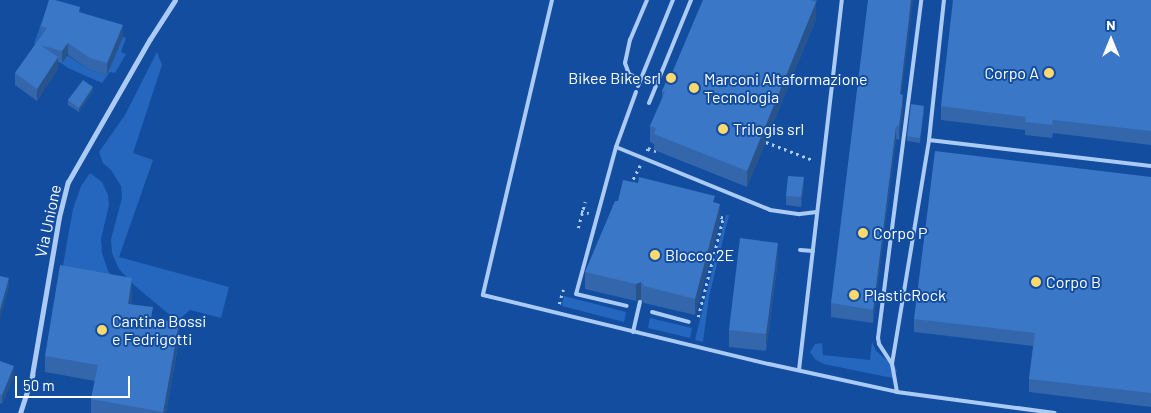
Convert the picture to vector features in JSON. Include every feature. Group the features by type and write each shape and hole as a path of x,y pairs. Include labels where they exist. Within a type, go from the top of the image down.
{"street":[{"name":"Via Unione","path":"20,413 32,375 59,217 68,182 175,0"}],"lane":[{"path":"552,0 482,295 633,332 897,392 1055,413"},
{"path":"640,79 629,74 625,62 630,40 647,0"},
{"path":"638,86 673,0"},
{"path":"649,104 691,0"},
{"path":"800,370 842,0"},
{"path":"892,364 882,349 878,338 921,0"},
{"path":"897,392 892,364 929,140 944,0"},
{"path":"627,306 576,294 616,147 636,92"},
{"path":"929,140 1151,166"},
{"path":"616,147 770,210 800,214 817,212"},
{"path":"800,250 813,251"},
{"path":"633,332 640,302"},
{"path":"652,312 689,322"}],"path":[{"path":"766,142 813,160 812,168"},
{"path":"644,156 648,148 657,152"},
{"path":"630,186 641,163"},
{"path":"578,228 585,202"},
{"path":"697,321 723,218 714,216"},
{"path":"559,305 563,290"}],"shaded area":[{"path":"49,1 75,9 65,54 90,70 107,75 123,37 126,38 121,52 126,54 115,73 110,72 102,83 68,68 34,44"},
{"path":"157,52 162,65 133,153 153,160 119,257 229,287 221,318 190,310 177,321 134,285 119,269 112,253 111,239 122,198 121,186 111,170 103,163 99,152 125,115"},
{"path":"90,173 102,182 108,195 109,205 101,239 102,253 108,271 114,279 60,282 73,209 81,186"},
{"path":"726,215 729,215 709,297 703,342 695,340"},
{"path":"564,296 626,312 624,322 562,306"},
{"path":"650,318 692,328 690,338 648,328"},
{"path":"872,342 876,351 895,367 897,371 892,378 824,364 816,360 810,352 815,344 822,343 823,355 870,360"}],"building":[{"path":"49,0 80,7 79,12 123,25 107,63 90,58 68,43 62,51 40,45 58,57 37,89 15,73 47,28 41,26"},
{"path":"703,0 810,0 816,2 747,171 654,134 656,128 650,126 665,92 662,91 668,77 670,78"},
{"name":"Corpo P","path":"868,0 911,0 900,94 903,95 899,126 896,126 873,310 831,303"},
{"name":"Corpo A","path":"953,0 1151,0 1151,131 1053,120 1052,125 1025,122 1026,117 941,106"},
{"path":"83,80 93,87 79,108 68,100"},
{"path":"911,104 924,106 920,138 907,136"},
{"name":"Corpo B","path":"935,151 1151,177 1151,393 1029,379 1035,333 914,319"},
{"path":"788,176 804,177 801,197 786,196"},
{"name":"Blocco 2E","path":"639,177 715,196 713,202 720,204 695,299 644,286 641,282 636,284 585,272 615,201 618,201 623,180 638,183"},
{"path":"740,238 778,243 766,334 729,330"},
{"path":"60,265 132,278 128,304 153,307 151,318 179,323 163,412 91,399 98,365 45,356"},
{"path":"0,276 9,278 0,310"},
{"path":"0,361 14,366 2,395 0,394"}],"place":[{"name":"Corpo A","path":"1049,73"},
{"name":"Bikee Bike srl","path":"671,78"},
{"name":"Marconi Altaformazione Tecnologia","path":"694,88"},
{"name":"Trilogis srl","path":"723,129"},
{"name":"Corpo P","path":"863,233"},
{"name":"Blocco 2E","path":"655,255"},
{"name":"Corpo B","path":"1036,282"},
{"name":"PlasticRock","path":"854,295"},
{"name":"Cantina Bossi e Fedrigotti","path":"102,330"}]}
